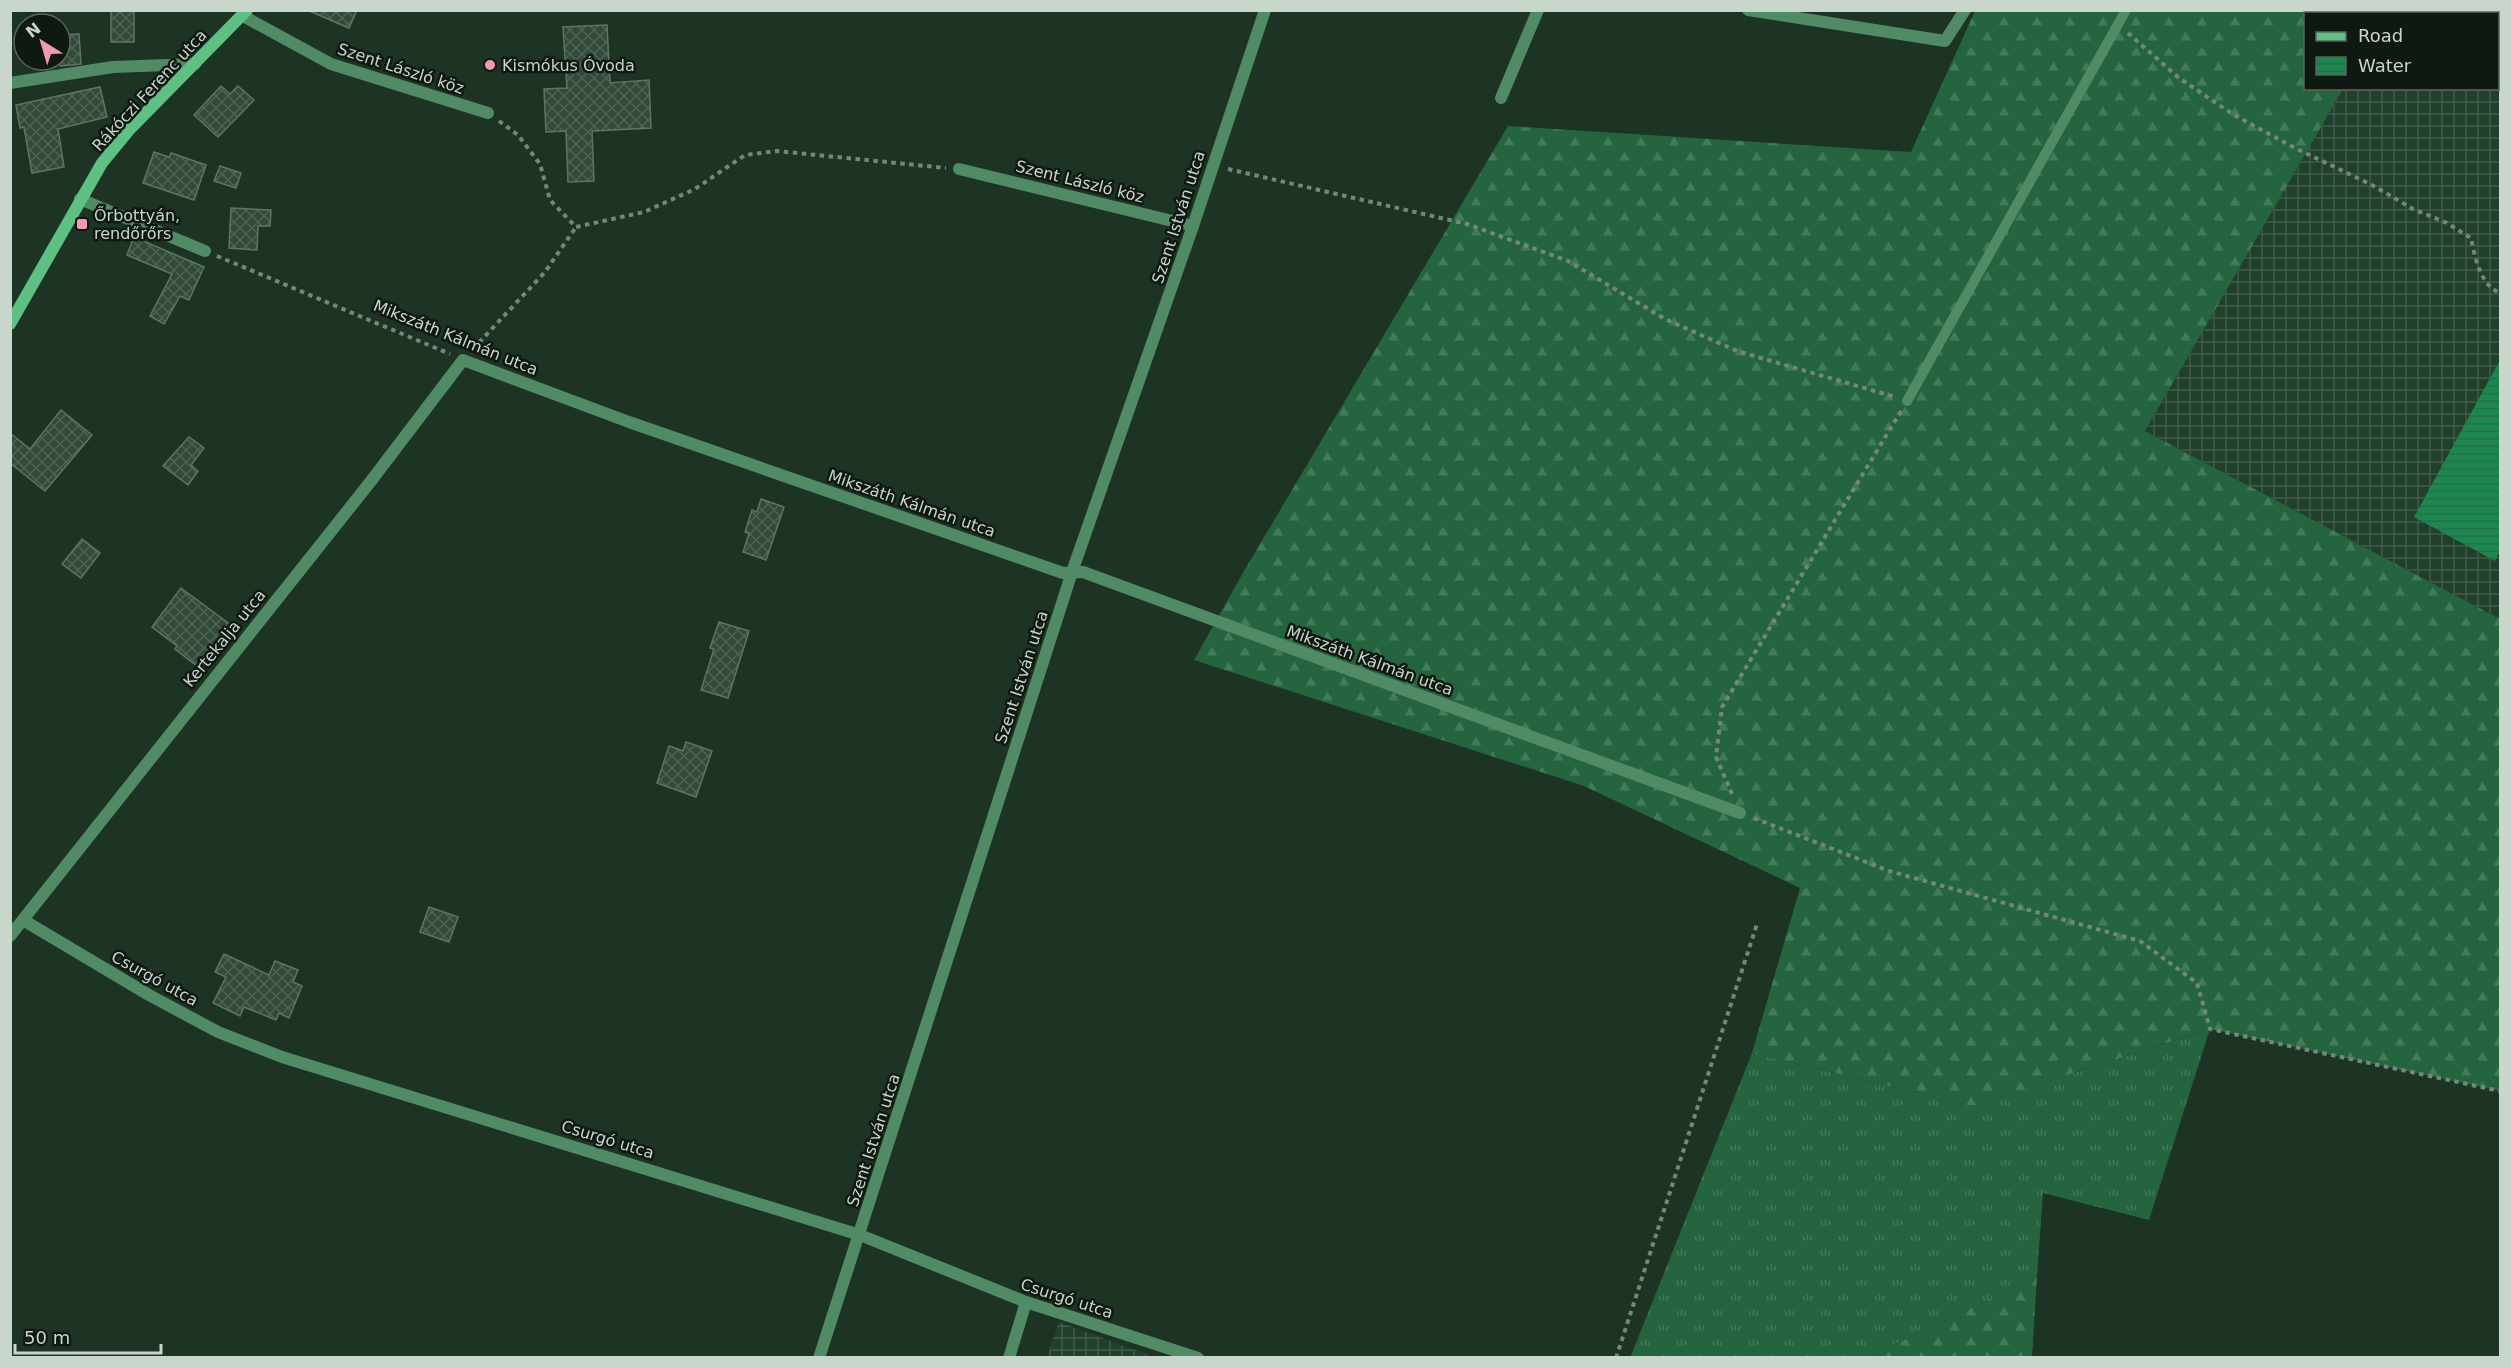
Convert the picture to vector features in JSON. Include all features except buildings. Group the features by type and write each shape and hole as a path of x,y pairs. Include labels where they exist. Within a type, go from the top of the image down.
{"main road":[{"name":"Rákóczi Ferenc utca","path":"10,324 102,163 130,129 245,13"}],"street":[{"name":"Szent István utca","path":"819,1358 1072,572 1193,226 1265,10"},
{"path":"1501,98 1538,10"},
{"path":"1748,10 1945,41 1965,10"},
{"name":"Szent László köz","path":"245,13 331,64 488,113"},
{"path":"10,83 113,67 195,64"},
{"name":"Szent László köz","path":"959,169 1193,226"},
{"path":"80,199 205,250"},
{"name":"Mikszáth Kálmán utca","path":"463,360 685,441 1063,573 1083,572 1740,813"},
{"name":"Kertekalja utca","path":"10,936 371,481 463,360"},
{"name":"Csurgó utca","path":"23,920 148,995 198,1021 282,1058 860,1235 1026,1302 1198,1358"},
{"path":"1009,1358 1026,1302"}],"lane":[{"path":"1907,400 2126,10"}],"path":[{"path":"2118,24 2179,78 2234,115 2295,148 2372,185 2413,209 2447,223 2471,238 2476,263 2493,290 2500,293"},
{"path":"488,113 518,135 540,164 550,200 576,227"},
{"path":"463,360 545,272 576,227 645,212 695,189 745,155 777,151 959,169"},
{"path":"1212,165 1323,193 1467,224 1568,261 1665,319 1737,351 1907,400 1722,707 1716,757 1740,813 1888,871 2140,941 2196,982 2210,1029 2500,1091"},
{"name":"Mikszáth Kálmán utca","path":"205,250 463,360"},
{"path":"1616,1358 1757,924"}],"shaded area":[{"path":"2500,11 2500,619 2145,431 2342,90 2499,90 2499,12 2387,12"},
{"path":"1059,1322 1154,1357 1047,1357"}],"green space":[{"path":"1975,11 2388,11 2304,12 2304,90 2342,90 2145,431 2500,619 2500,1091 2210,1029 1972,1106 1752,1053 1800,888 1584,786 1194,660 1244,571 1508,126 1911,152"},
{"path":"2210,1029 2149,1220 2043,1193 2037,1276 1869,1357 1630,1358 1752,1053 1972,1106"},
{"path":"2037,1276 2032,1357 1869,1357"}],"water":[{"path":"2500,360 2500,551 2495,561 2414,517"}],"place":[{"name":"Kismókus Óvoda","path":"490,65"},
{"name":"Őrbottyán, rendőrőrs","path":"82,224"}]}
